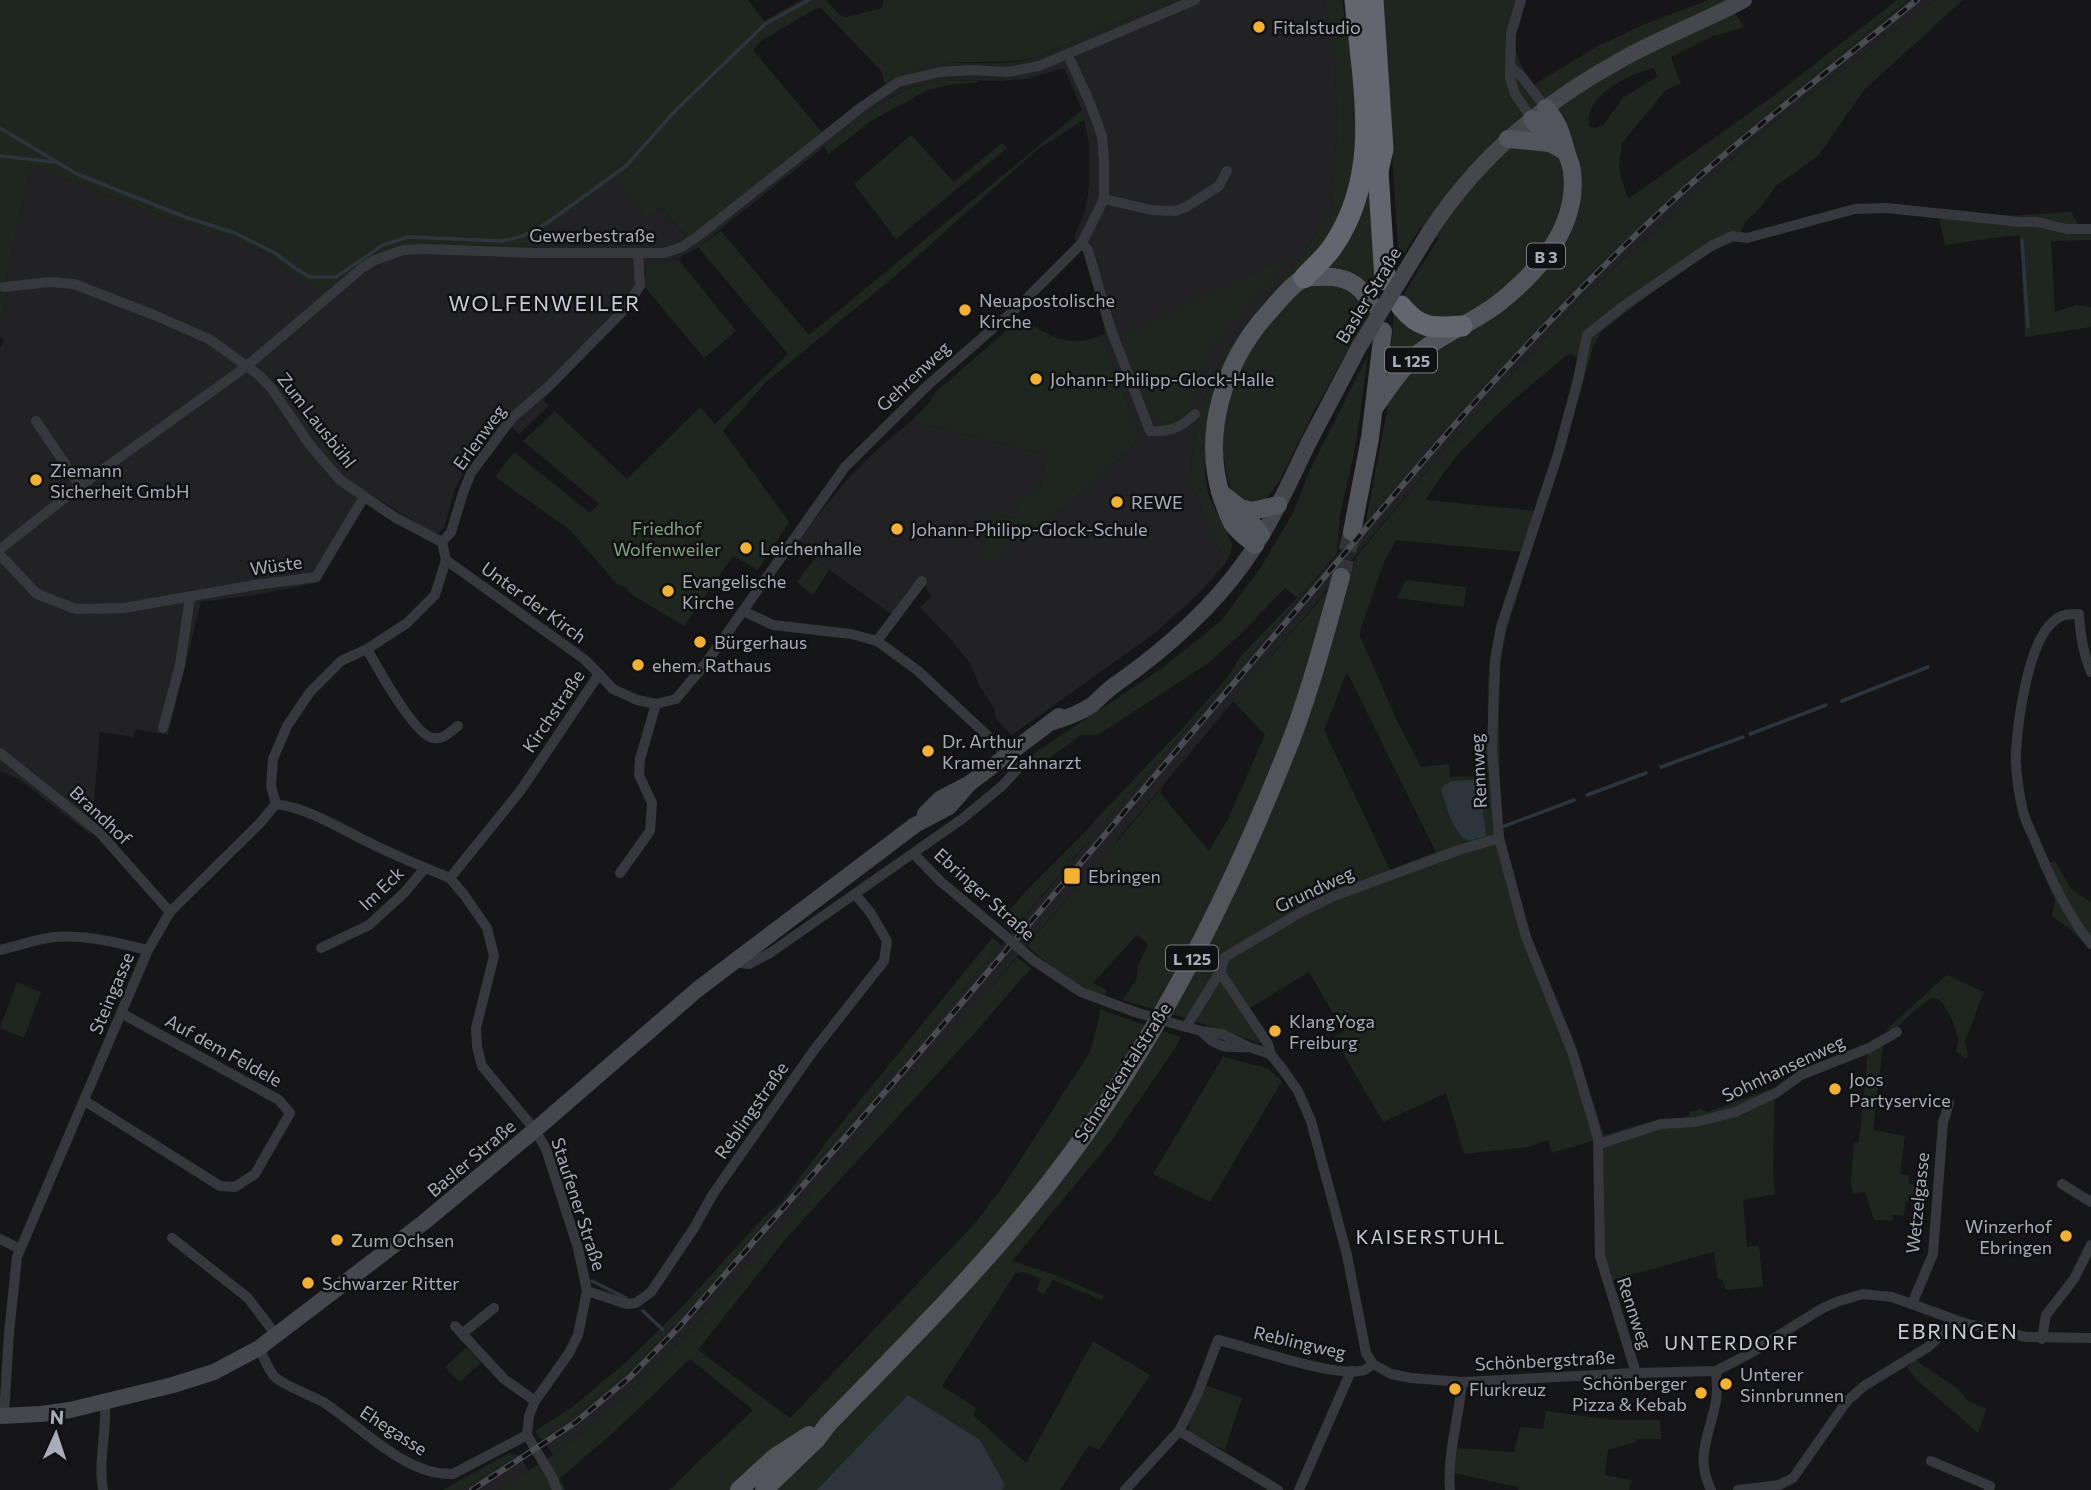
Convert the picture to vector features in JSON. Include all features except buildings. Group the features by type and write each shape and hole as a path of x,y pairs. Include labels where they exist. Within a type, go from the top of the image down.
{"highway":[{"path":"1304,278 1332,247 1347,220 1364,167 1366,123 1355,0"},
{"path":"1373,0 1383,149 1378,171"},
{"path":"1366,123 1378,171 1385,280"},
{"path":"1401,306 1415,321 1423,325 1433,328 1462,326"}],"main road":[{"name":"Basler Straße","path":"2,1416 53,1413 173,1385 214,1372 259,1348 420,1226 536,1130 698,989 915,825 949,807 970,783 1053,723 1069,707 1087,696 1107,691 1155,655 1233,578 1278,505 1359,347 1430,231 1473,175 1532,119 1618,61 1744,0"},
{"path":"1546,108 1560,127 1566,152"},
{"path":"1532,119 1550,143 1566,152"},
{"path":"1508,139 1550,143"},
{"name":"B 3","path":"1462,326 1499,303 1518,286 1540,264 1557,239 1569,215 1573,195 1572,169 1566,152"},
{"path":"1258,540 1232,523 1216,476 1214,452 1217,414 1233,363 1255,328 1285,293 1304,278 1338,277 1350,281 1359,287 1371,304"},
{"name":"L 125","path":"1374,408 1408,363 1427,346 1462,326"},
{"name":"L 125","path":"1352,533 1374,408 1384,331"},
{"path":"1220,492 1240,508 1258,540"},
{"path":"1240,508 1252,511 1278,505"},
{"name":"Schneckentalstraße","path":"764,1490 816,1440 828,1424 955,1292 1042,1191 1098,1115 1143,1046 1223,898 1284,757 1310,686 1341,577"},
{"name":"Schneckentalstraße","path":"738,1490 775,1457 828,1424"}],"street":[{"name":"Gewerbestraße","path":"0,549 80,486 247,366 362,268 388,254 424,249 535,253 664,253 682,247 726,215 863,106 898,82 940,72 1008,72 1040,66 1195,0"},
{"path":"1521,0 1511,34 1510,78 1515,94 1532,119"},
{"name":"Gehrenweg","path":"743,611 845,467 928,385 1020,305 1082,243 1104,199 1104,162 1102,136 1068,55"},
{"path":"1511,67 1546,108"},
{"path":"1104,199 1151,210 1175,211 1219,186 1227,171"},
{"name":"Rennweg","path":"1636,1373 1600,1256 1599,1144 1573,1054 1526,937 1499,838 1492,748 1494,660 1501,627 1558,454 1587,335 1622,307 1711,246 1732,236 1747,238 1855,209 1887,208 2037,222 2067,229 2091,229"},
{"path":"1082,243 1088,250 1110,327 1150,431 1162,432 1183,426 1195,414"},
{"name":"Erlenweg","path":"442,542 452,532 471,473 512,418 550,386 624,310 640,285 638,253"},
{"name":"Zum Lausbühl","path":"4,287 50,282 74,284 209,339 247,366 272,389 310,445 340,480 396,518 442,542"},
{"path":"36,421 80,486"},
{"name":"Wüste","path":"0,555 37,594 76,609 124,608 316,577 364,497"},
{"path":"442,542 446,560 435,595 407,623 367,649 341,661 310,692 287,726 273,759 271,786 276,804 295,807 328,821 450,878 465,896 487,928 494,956 477,1028 477,1047 482,1066 536,1130"},
{"name":"Unter der Kirch","path":"446,560 584,659 599,674"},
{"path":"877,641 922,581"},
{"path":"163,728 180,665 190,597"},
{"path":"620,873 650,831 652,803 639,775 640,759 656,704 676,699 743,611 773,625 851,634 877,641 917,670 1009,755"},
{"path":"2091,673 2084,655 2079,614 2059,617 2051,622 2039,639 2024,690 2016,755 2023,813 2071,917 2091,944"},
{"path":"367,649 389,690 424,735 433,738 444,736 458,726"},
{"name":"Kirchstraße","path":"450,878 521,790 599,674 613,689 626,696 656,704"},
{"name":"Brandhof","path":"0,753 99,832 170,912"},
{"name":"Ebringer Straße","path":"1009,755 1020,766 1002,786 914,854 940,881 1033,960 1081,992 1186,1027"},
{"name":"Steingasse","path":"2,1416 17,1257 148,950 170,912 276,804"},
{"name":"Grundweg","path":"1186,1027 1220,972 1226,957 1303,911 1334,896 1499,838"},
{"path":"733,962 750,964 758,960 914,854"},
{"name":"Im Eck","path":"321,948 369,925 405,892 425,868"},
{"name":"Reblingstraße","path":"587,1291 627,1304 636,1303 651,1292 694,1228 713,1194 814,1050 884,961 887,942 870,912 855,894"},
{"path":"0,950 52,937 68,936 148,950"},
{"path":"1220,972 1247,1009 1268,1044 1271,1055 1298,1091 1311,1121 1347,1255 1362,1339 1373,1364"},
{"name":"Auf dem Feldele","path":"85,1101 220,1186 235,1187 255,1174 290,1113 279,1100 121,1013"},
{"path":"1186,1027 1201,1031 1209,1040 1219,1045 1230,1048 1249,1047 1271,1055"},
{"name":"Sohnhansenweg","path":"1599,1144 1661,1124 1696,1122 1735,1112 1776,1093 1801,1075 1869,1048 1897,1032"},
{"name":"Wetzelgasse","path":"1912,1304 1933,1254 1943,1123 1949,1103"},
{"name":"Staufener Straße","path":"527,1435 529,1416 535,1401 569,1353 578,1335 587,1291 578,1248 546,1149 536,1130"},
{"path":"2062,1184 2091,1202"},
{"path":"172,1238 248,1298 276,1335"},
{"path":"0,1239 20,1249"},
{"path":"2042,1339 2046,1315 2074,1279 2091,1245"},
{"name":"Schönbergstraße","path":"1373,1364 1398,1376 1462,1382 1716,1371 1749,1354 1812,1314 1839,1301 1863,1294 1892,1297 1952,1319 2004,1333 2042,1339 2091,1338"},
{"path":"494,1308 459,1330 504,1379 535,1401"},
{"path":"1738,1490 1779,1486 1793,1478 1847,1401 1864,1386 1928,1347 1952,1319"},
{"name":"Reblingweg","path":"1178,1431 1197,1395 1218,1339 1299,1362 1351,1371 1363,1371 1373,1364"},
{"name":"Ehegasse","path":"259,1348 275,1377 322,1402 422,1470 440,1475 453,1474 527,1435"},
{"path":"1299,1490 1351,1371"},
{"path":"1711,1490 1702,1461 1717,1399 1716,1371"},
{"path":"1450,1490 1451,1446 1462,1382"},
{"path":"103,1490 101,1475 105,1401"},
{"path":"1125,1490 1178,1431 1278,1490"},
{"path":"527,1435 552,1477 556,1490"},
{"path":"1931,1461 1990,1486 1989,1490"}],"shaded area":[{"path":"1171,0 1325,0 1335,54 1337,132 1331,211 1299,260 1224,352 1200,411 1191,463 1192,475 1189,480 1225,564 1197,595 1155,633 1012,735 996,719 995,710 979,685 970,663 920,607 931,597 923,581 894,616 814,559 818,553 798,540 849,477 911,421 1047,455 1040,488 1016,518 990,513 982,558 1060,511 1135,444 1138,433 1101,335 1105,333 1104,326 1083,251 1074,238 1085,211 1089,187 1089,144 1082,110 1064,68 1026,79 943,80 915,86 890,97 698,247 678,259 647,265 642,291 585,357 543,400 549,406 519,434 511,426 497,445 486,437 455,489 444,528 436,535 370,494 320,582 201,602 168,735 136,729 133,737 100,732 91,835 20,780 0,771 0,347 5,340 0,338 0,325 7,294 6,279 31,165 199,230 263,251 296,278 357,265 370,257 409,246 537,245 540,235 615,178 646,219 661,208 688,238 893,78 913,68 935,63 997,63 1037,57"},
{"path":"1909,0 1935,0 1766,128 1581,299 1446,448 1117,840 1118,844 1114,850 1087,881 1083,879 957,1028 725,1293 647,1378 553,1455 543,1440 630,1371 696,1303 1069,865 1066,862 1070,857 1074,859 1092,837 1086,831 1098,817 1105,821 1164,755 1366,521 1419,455 1504,360 1571,291 1654,213 1782,101"},
{"path":"1479,780 1486,836 1469,841 1454,825 1441,788 1451,781"},
{"path":"908,1395 980,1440 1005,1485 1002,1490 817,1490"},
{"path":"519,1455 529,1471 498,1490 461,1490"}],"green space":[{"path":"0,0 748,0 764,21 801,0 826,0 840,15 846,17 882,8 883,0 1171,0 1037,57 921,67 885,84 882,72 821,8 815,9 761,41 753,50 822,132 688,238 662,208 646,219 615,179 540,235 537,245 396,248 364,262 325,291 296,278 263,251 199,230 31,165 6,279 7,294 0,325"},
{"path":"1325,0 1342,0 1352,66 1359,147 1338,225 1237,342 1218,377 1207,429 1205,472 1208,494 1232,543 1225,564 1189,480 1192,475 1191,463 1200,411 1224,352 1299,260 1331,211 1337,132 1335,54"},
{"path":"1382,0 1526,0 1515,44 1516,52 1533,85 1598,46 1645,24 1709,0 1727,0 1744,27 1711,37 1671,57 1681,83 1666,90 1622,143 1619,169 1628,199 1776,94 1897,0 1908,0 1782,101 1654,213 1571,291 1434,439 1366,521 1387,411 1394,309 1439,238 1421,227 1399,261","holes":["1654,68 1657,77 1624,97 1603,125 1589,127 1593,106 1610,88 1633,75"]},
{"path":"1935,0 1963,0 1864,90 1818,156 1775,187 1760,208 1745,222 1738,241 1702,258 1601,332 1593,347 1507,629 1501,660 1499,707 1504,837 1530,937 1571,1033 1604,1135 1649,1122 1680,1119 1700,1109 1708,1112 1775,1087 1775,1194 1743,1200 1747,1247 1759,1245 1763,1287 1726,1290 1723,1280 1718,1279 1714,1252 1609,1281 1596,1140 1552,1153 1548,1140 1528,1147 1464,1154 1446,1093 1383,1122 1334,1037 1344,1032 1309,972 1245,1011 1263,1041 1260,1043 1168,1014 1274,798 1345,598 1356,557 1446,448 1581,299 1766,128","holes":["1571,354 1577,360 1537,511 1426,500 1455,458 1472,440 1528,388","1396,540 1522,552 1492,647 1488,693 1489,747 1473,747 1476,776 1450,777 1449,764 1421,767 1397,721 1360,636 1384,562","1347,672 1436,852 1390,870 1324,730"]},
{"path":"943,80 979,81 928,90 871,121 829,154 824,147 894,96 926,83"},
{"name":"Friedhof Wolfenweiler","path":"1082,110 1085,119 1038,149 895,276 765,383 723,431 789,522 758,570 733,556 684,626 617,584 570,530 495,477 514,452 590,513 599,504 523,441 555,411 627,479 700,407 715,424 788,354 698,247 721,231 809,335"},
{"path":"911,135 954,182 1002,143 1007,148 896,239 854,184"},
{"path":"1368,188 1373,194 1378,296 1376,300 1315,272"},
{"path":"1937,208 2008,216 2071,212 2079,226 2091,226 2091,240 2051,241 2055,312 2076,305 2091,307 2091,327 2025,337 2020,236 1945,245"},
{"path":"1298,252 1230,325 1204,360 1189,412 1175,423 1163,422 1153,417 1145,404 1120,337"},
{"path":"678,259 736,331 704,358 644,286 647,265"},
{"path":"1316,283 1348,284 1370,311 1314,411 1280,480 1264,502 1249,505 1234,496 1225,465 1224,430 1233,379 1241,359 1270,322 1292,298"},
{"path":"1021,318 1050,335 1069,341 1101,335 1138,433 1135,444 1060,511 989,563 982,558 990,513 1016,518 1022,496 1033,496 1040,488 1047,455 911,421 936,392"},
{"path":"1368,355 1356,444 1340,514 1337,553 1105,822 1098,817 1180,731 1228,677 1240,657 1297,598 1285,588 1240,635 1207,664 1098,735 1081,735 1040,765 1030,756 1161,669 1221,621 1261,567 1293,513 1309,472"},
{"path":"814,559 829,570 813,595 797,582"},
{"path":"1406,580 1466,587 1464,607 1397,598"},
{"path":"1330,588 1292,720 1221,886 1156,1010 1123,1000 1136,982 1138,966 1148,944 1137,935 1093,983 1107,990 1104,996 1060,974 1027,946 1084,878 1087,880 1117,845 1163,786 1160,793 1209,851 1228,819 1265,735 1233,701"},
{"path":"1086,831 1092,837 1073,859 1070,857 1066,861 1069,864 1011,932 1001,920"},
{"path":"2055,861 2071,889 2091,902 2091,950 2052,916 2055,900 2039,865"},
{"path":"992,938 1001,945 696,1303 630,1371 543,1440 539,1438 535,1431 571,1408 624,1364 782,1201 832,1135"},
{"path":"1017,958 1031,968 789,1235 698,1350 790,1418 977,1221 1004,1185 1090,1052 1100,1009 1147,1026 1064,1150 998,1235 823,1421 787,1443 746,1474 730,1490 669,1490 753,1410 690,1359 614,1432 560,1478 565,1490 498,1490 553,1455 647,1378 725,1293"},
{"path":"1947,975 1984,992 1965,1041 1968,1056 1966,1059 1956,1051 1958,1039 1950,1014 1937,999 1933,998 1924,1003 1894,1030 1886,1030"},
{"path":"17,982 41,992 24,1038 0,1028"},
{"path":"1159,1030 1181,1037 1174,1050 1109,1144 1012,1261 1055,1275 1104,1296 1102,1300 1053,1280 1044,1294 1036,1290 1041,1279 1024,1272 1015,1274 942,1386 976,1408 973,1415 1026,1463 1093,1341 1150,1375 1099,1450 1089,1445 1060,1490 772,1490 951,1303"},
{"path":"1883,1045 1873,1130 1905,1136 1900,1174 1909,1175 1909,1184 1916,1185 1915,1202 1906,1201 1904,1216 1893,1215 1892,1221 1874,1220 1865,1192 1853,1193 1851,1183 1854,1142 1859,1142 1868,1052"},
{"path":"1223,1057 1267,1068 1282,1081 1210,1202 1153,1174"},
{"path":"467,1347 481,1363 459,1382 445,1367"},
{"path":"1915,1358 1957,1388 1968,1401 1987,1407 1978,1433 1917,1380 1907,1368"},
{"path":"1205,1385 1242,1398 1225,1450 1189,1434 1188,1424"},
{"path":"1546,1411 1614,1420 1660,1420 1661,1439 1637,1439 1636,1442 1608,1450 1605,1475 1632,1480 1629,1490 1519,1490 1518,1487 1454,1473 1456,1448 1514,1452 1520,1427 1543,1429"},
{"path":"509,1453 519,1455 461,1490 443,1490"}],"waterway":[{"path":"0,128 77,174 185,217 235,233 275,253 310,277 336,277 383,245 408,237 503,241 523,236 547,223 626,166 675,111 765,24 809,0"},
{"path":"0,156 54,162"},
{"path":"2022,240 2028,327"},
{"path":"1842,701 1928,667"},
{"path":"1750,734 1826,705"},
{"path":"1661,767 1743,737"},
{"path":"1587,795 1646,773"},
{"path":"1502,827 1574,800"},
{"path":"592,1281 626,1298"},
{"path":"643,1311 663,1330"}],"tunnel":[{"path":"1341,577 1352,532"}],"railway":[{"path":"472,1490 576,1422 630,1377 678,1328 913,1060 1424,460 1562,309 1634,236 1710,167 1917,0"}],"place":[{"name":"Fitalstudio","path":"1259,27"},
{"name":"Neuapostolische Kirche","path":"965,310"},
{"name":"Johann-Philipp-Glock-Halle","path":"1036,379"},
{"name":"Ziemann Sicherheit GmbH","path":"36,480"},
{"name":"REWE","path":"1117,502"},
{"name":"Johann-Philipp-Glock-Schule","path":"897,529"},
{"name":"Leichenhalle","path":"746,548"},
{"name":"Evangelische Kirche","path":"668,591"},
{"name":"Bürgerhaus","path":"700,642"},
{"name":"ehem. Rathaus","path":"638,665"},
{"name":"Dr. Arthur Kramer Zahnarzt","path":"928,751"},
{"name":"Ebringen","path":"1072,876"},
{"name":"KlangYoga Freiburg","path":"1275,1031"},
{"name":"Joos Partyservice","path":"1835,1089"},
{"name":"Winzerhof Ebringen","path":"2066,1236"},
{"name":"Zum Ochsen","path":"337,1240"},
{"name":"Schwarzer Ritter","path":"308,1283"},
{"name":"Unterer Sinnbrunnen","path":"1726,1384"},
{"name":"Flurkreuz","path":"1455,1389"},
{"name":"Schönberger Pizza & Kebab","path":"1701,1393"}],"district":[{"name":"WOLFENWEILER","path":"545,302"},
{"name":"KAISERSTUHL","path":"1431,1236"},
{"name":"EBRINGEN","path":"1958,1330"},
{"name":"UNTERDORF","path":"1732,1342"}]}
